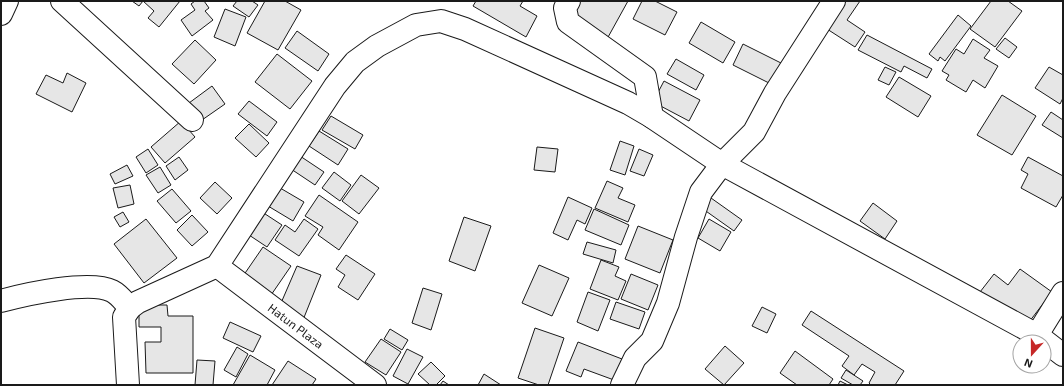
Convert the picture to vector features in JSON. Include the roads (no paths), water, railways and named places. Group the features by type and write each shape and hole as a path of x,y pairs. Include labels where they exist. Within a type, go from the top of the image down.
{"street":[{"path":"1,14 7,1"},
{"path":"62,1 192,120"},
{"path":"569,1 565,8 568,22 645,77 652,117"},
{"path":"622,385 635,358 652,341 668,303 686,237 701,192 722,164 754,132 775,93 834,1"},
{"path":"128,385 124,317 130,308 138,302 217,266 335,86 355,62 377,46 416,26 441,21 465,29 628,103 652,117 722,164 1033,334"},
{"name":"Hatun Plaza","path":"217,266 373,384"},
{"path":"1,301 68,288 102,287 113,291 120,296 130,308"},
{"path":"1038,334 1063,293"},
{"path":"1052,347 1063,355"}]}
